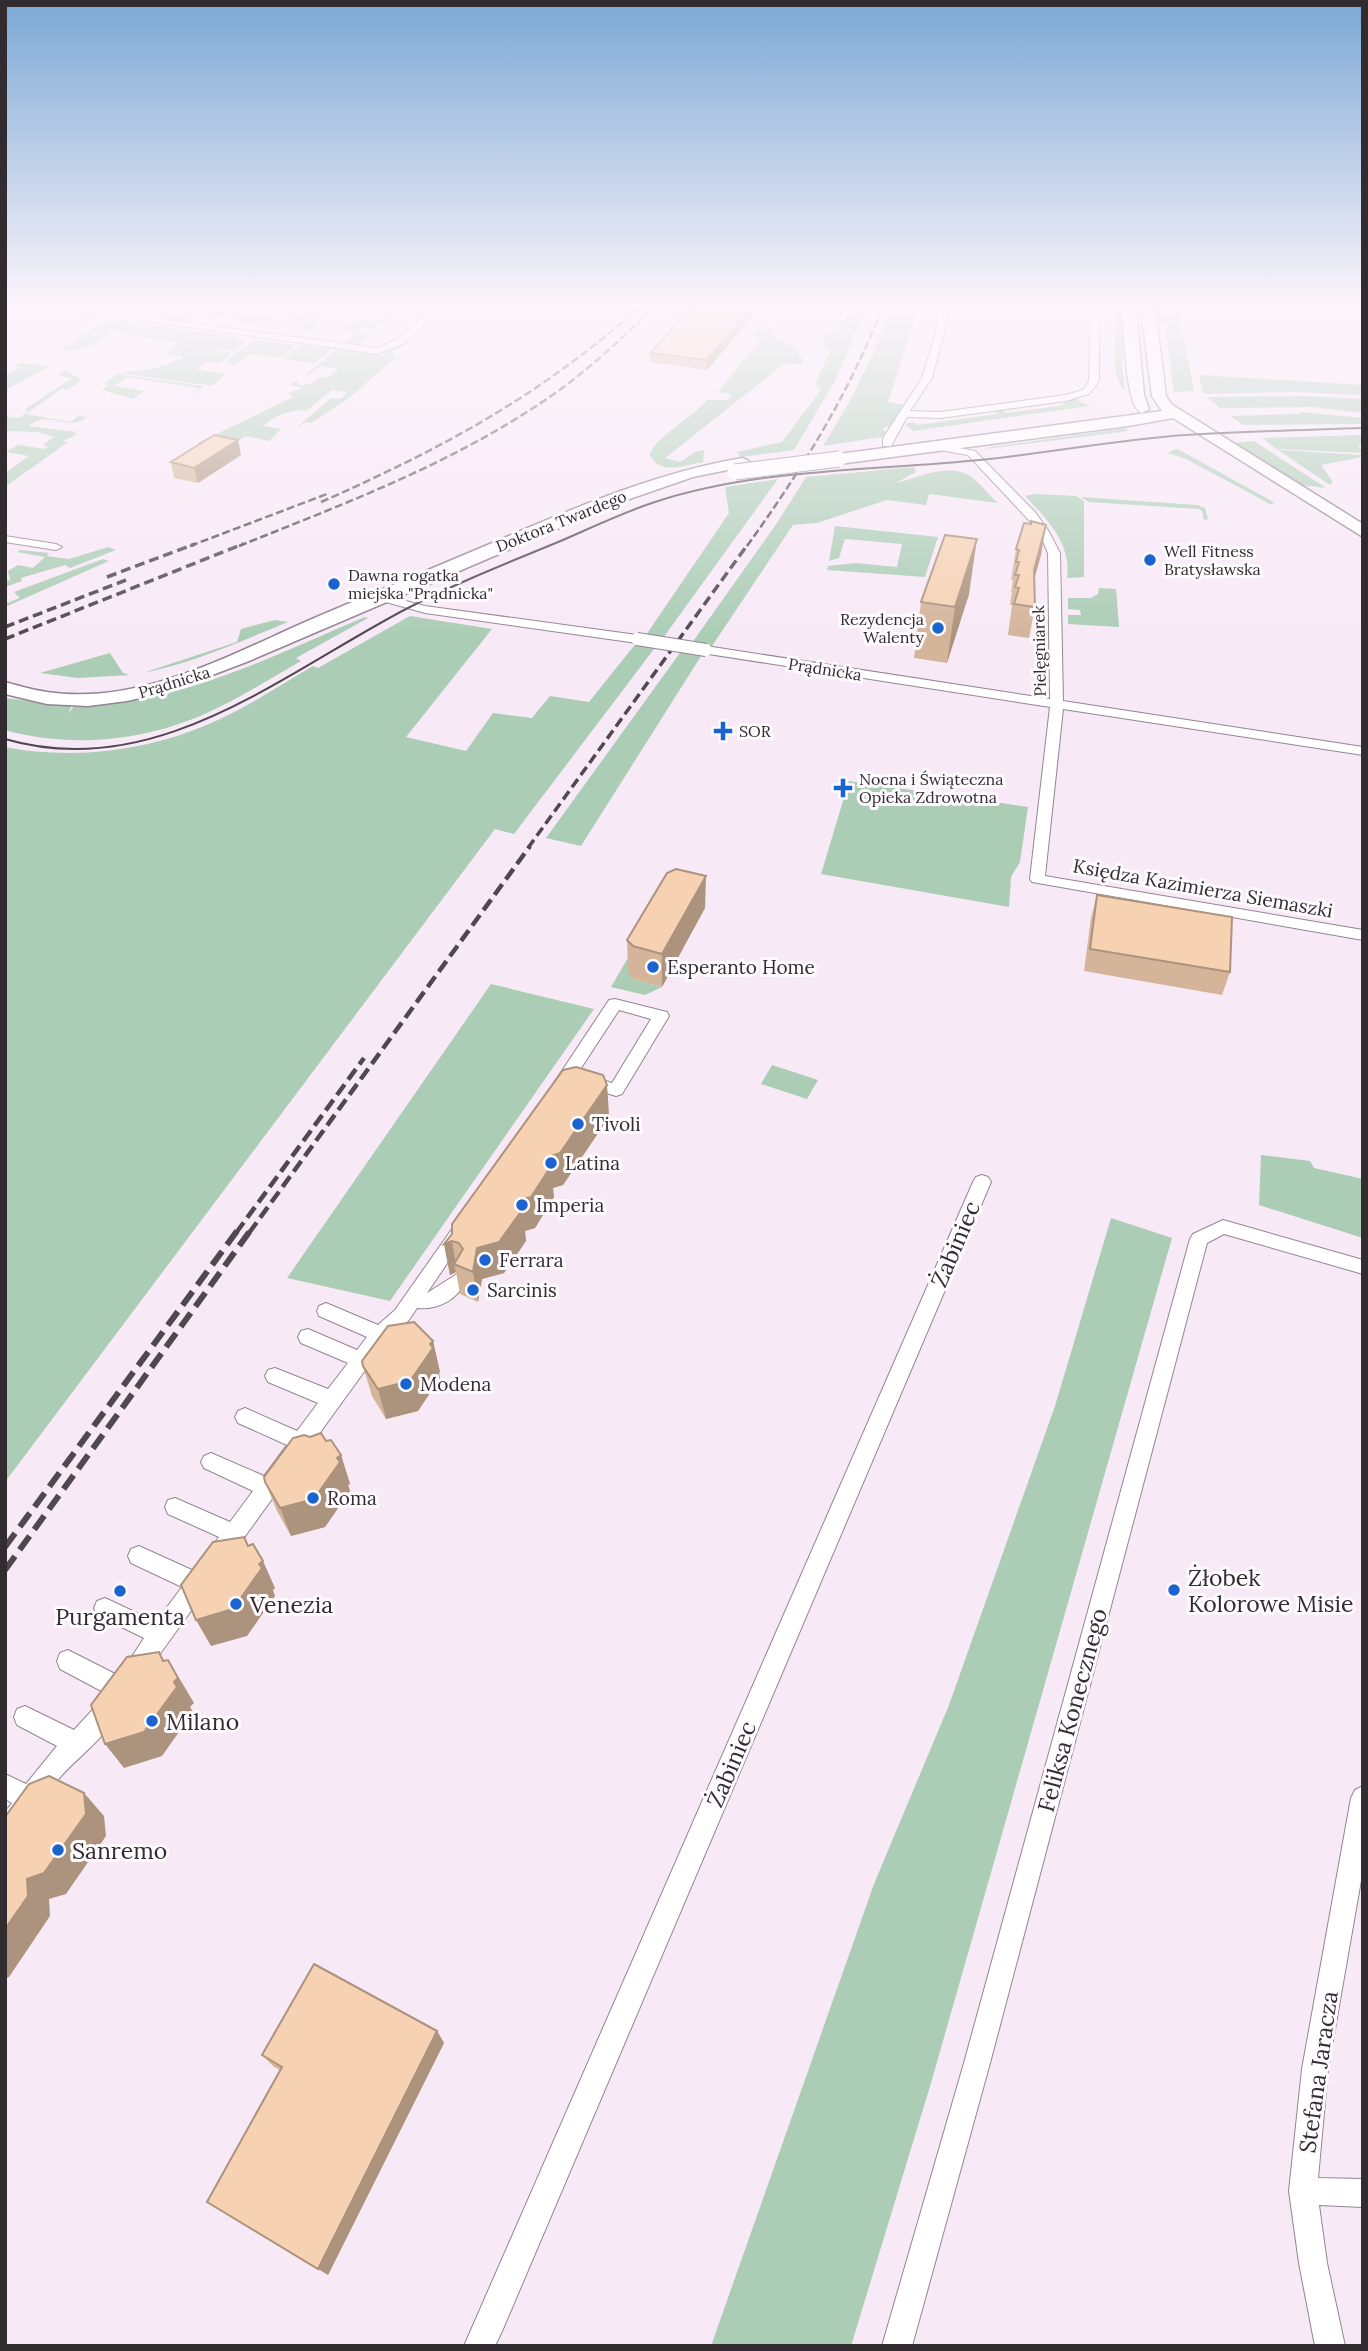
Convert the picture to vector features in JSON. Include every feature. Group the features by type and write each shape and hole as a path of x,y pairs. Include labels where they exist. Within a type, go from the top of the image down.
{"street":[{"path":"887,444 902,418"},
{"name":"Doktora Twardego","path":"841,454 887,444 1116,418"},
{"name":"Doktora Twardego","path":"379,597 588,509 666,480 738,467 841,454 999,440 1127,418"},
{"path":"1154,418 1363,544"},
{"path":"1182,418 1363,532"},
{"path":"932,446 971,453 999,440"},
{"name":"Pielęgniarek","path":"971,453 1031,514 1052,547 1055,565 1058,704 1037,879"},
{"path":"5,539 56,547"},
{"name":"Prądnicka","path":"5,688 72,698 139,694 196,678 379,597 425,609 638,639 1363,751"},
{"name":"Prądnicka","path":"5,676 27,682 69,687 130,685 174,675 242,649 295,634"},
{"name":"Księdza Kazimierza Siemaszki","path":"1037,879 1363,935"},
{"path":"546,1106 615,1004 662,1016 616,1090 568,1075"},
{"name":"Żabiniec","path":"479,2346 493,2319 982,1182"},
{"path":"5,1833 52,1768 97,1723 380,1334 402,1315 468,1220"},
{"name":"Feliksa Konecznego","path":"897,2346 977,2063 1199,1239 1223,1227 1363,1267"},
{"path":"413,1300 425,1302 439,1299 457,1281"},
{"path":"326,1311 380,1334"},
{"path":"308,1337 361,1360"},
{"path":"275,1376 332,1400"},
{"path":"245,1417 302,1442"},
{"path":"211,1462 268,1488"},
{"path":"175,1507 234,1534"},
{"path":"139,1556 197,1583"},
{"path":"105,1608 160,1635"},
{"path":"68,1661 121,1689"},
{"path":"25,1717 76,1744"},
{"path":"5,1786 30,1799"},
{"name":"Stefana Jaracza","path":"1330,2346 1312,2263 1303,2191 1315,2069 1363,1798"},
{"path":"1303,2191 1363,2193"}],"green space":[{"path":"5,418 46,418 70,422 76,418 86,418 69,423 45,419 28,426 78,434 63,441 68,442 5,487 5,473 29,456 6,452 18,445 45,449 48,446 43,445 54,437 38,432 7,431 5,428 10,427 5,426"},
{"path":"250,418 276,418 263,426 281,429 269,441 246,436 233,444 202,446 198,443"},
{"path":"308,418 319,418 311,423 306,422 295,429"},
{"path":"687,418 716,418 665,458 680,462 695,452 704,450 703,462 674,467 660,465 650,455 666,435"},
{"path":"800,418 813,418 794,450 741,457 737,452 782,442"},
{"path":"840,418 896,418 890,427 885,427 883,430 886,432 882,437 823,446"},
{"path":"971,418 1007,418 913,431 905,424 913,422 917,425"},
{"path":"1233,418 1363,418 1363,424 1244,425"},
{"path":"1125,428 1129,431 985,449 991,447"},
{"path":"1363,435 1363,444 1358,445 1363,453 1276,449 1263,438"},
{"path":"1254,441 1326,488 1302,485 1232,443"},
{"path":"1176,449 1275,503 1270,504 1186,459 1168,453"},
{"path":"1278,450 1363,457 1321,465 1333,482 1330,485"},
{"path":"914,467 916,472 896,483 932,472 952,470 970,476 998,503 929,494 926,505 887,500 817,523 793,525 712,646 692,643 777,523 806,477"},
{"path":"778,479 663,638 646,635 729,513 725,487"},
{"path":"1025,496 1076,496 1084,501 1084,577 1067,578 1068,566 1062,543 1049,523"},
{"path":"1081,497 1197,505 1205,508 1208,519 1204,520 1199,509 1089,502"},
{"path":"835,526 938,537 925,577 827,570 828,566 856,563 897,567 902,544 845,539 839,558 829,561"},
{"path":"108,547 116,550 70,568 65,565 21,578 22,581 5,587 5,581 10,580 8,571 18,565 33,568 45,557 17,552 20,550 49,553 47,556 69,559"},
{"path":"103,559 109,561 5,607 5,604 20,598 14,592"},
{"path":"1099,588 1116,589 1119,627 1068,624 1068,615 1081,615 1080,610 1068,609 1068,598 1091,598 1098,594"},
{"path":"410,616 492,629 406,737 466,751 493,713 532,718 550,696 589,702 637,642 657,645 514,834 495,829 5,1482 5,747 59,753 115,750 195,730 232,713 313,666 318,668"},
{"path":"368,618 296,658 301,661 245,694 211,711 162,729 110,739 83,740 31,736 5,730 5,698 71,706 69,713 74,706 152,697 224,676"},
{"path":"275,620 288,622 235,644 143,673 237,642 241,629"},
{"path":"682,650 703,653 581,846 546,838"},
{"path":"110,653 123,673 130,675 78,678 40,673"},
{"path":"849,781 1028,807 1020,862 1011,877 1009,907 821,874"},
{"path":"662,899 629,972 634,979 662,987 645,995 611,987"},
{"path":"491,984 594,1009 390,1301 287,1278"},
{"path":"772,1065 818,1080 807,1099 761,1084"},
{"path":"1261,1155 1310,1161 1314,1168 1363,1179 1363,1238 1259,1205"},
{"path":"1111,1218 1172,1238 931,2083 851,2346 711,2346 874,1884 949,1705 1055,1406"}],"building":[{"path":"214,435 238,440 194,468 171,462"},
{"path":"1031,521 1046,525 1034,570 1035,607 1014,604 1019,588 1015,587 1019,575 1015,575 1019,562 1016,562 1019,550 1016,549 1024,523 1031,524"},
{"path":"945,535 977,539 955,607 921,602"},
{"path":"676,869 706,876 662,954 633,946 627,940 667,873"},
{"path":"1097,895 1232,917 1230,972 1090,949"},
{"path":"576,1067 603,1075 607,1085 560,1153 548,1157 551,1166 531,1197 518,1200 522,1210 499,1242 477,1248 473,1272 454,1264 463,1249 459,1243 452,1241 444,1244 452,1234 452,1224 563,1070"},
{"path":"414,1322 433,1341 430,1344 433,1348 410,1381 378,1389 362,1361 388,1326"},
{"path":"321,1433 326,1441 331,1440 341,1455 337,1458 340,1462 314,1499 280,1508 264,1477 293,1438"},
{"path":"244,1537 248,1546 253,1544 263,1561 259,1564 262,1568 233,1609 196,1620 181,1585 213,1542"},
{"path":"159,1652 163,1661 168,1660 178,1678 174,1682 177,1687 144,1732 105,1744 91,1705 127,1657"},
{"path":"49,1776 84,1793 86,1814 44,1873 27,1879 28,1896 5,1929 5,1817 29,1784"},
{"path":"314,1964 437,2031 318,2269 207,2202 282,2067 262,2055"}],"tram line":[{"path":"5,739 60,749 114,746 165,734 215,715 264,690 444,590 632,510 694,491 816,472 979,460 1159,437 1363,428"}],"railway":[{"path":"321,502 407,462 488,418"},
{"path":"239,546 407,476 517,418"},
{"path":"747,546 830,418"},
{"path":"190,546 327,494"},
{"path":"107,577 195,544"},
{"path":"5,639 243,544"},
{"path":"528,848 748,544"},
{"path":"5,627 126,580"},
{"path":"249,1233 530,846"},
{"path":"236,1233 364,1058"},
{"path":"5,1547 237,1231"},
{"path":"5,1570 250,1231"}],"place":[{"name":"Well Fitness Bratysławska","path":"1150,560"},
{"name":"Dawna rogatka miejska \"Prądnicka\"","path":"334,584"},
{"name":"Rezydencja Walenty","path":"938,628"},
{"name":"SOR","path":"723,731"},
{"name":"Nocna i Świąteczna Opieka Zdrowotna","path":"843,788"},
{"name":"Esperanto Home","path":"653,967"},
{"name":"Tivoli","path":"578,1124"},
{"name":"Latina","path":"551,1163"},
{"name":"Imperia","path":"522,1205"},
{"name":"Ferrara","path":"485,1260"},
{"name":"Sarcinis","path":"473,1290"},
{"name":"Modena","path":"406,1384"},
{"name":"Roma","path":"313,1498"},
{"name":"Żłobek Kolorowe Misie","path":"1174,1590"},
{"name":"Purgamenta","path":"120,1591"},
{"name":"Venezia","path":"236,1604"},
{"name":"Milano","path":"152,1721"},
{"name":"Sanremo","path":"58,1850"}]}
